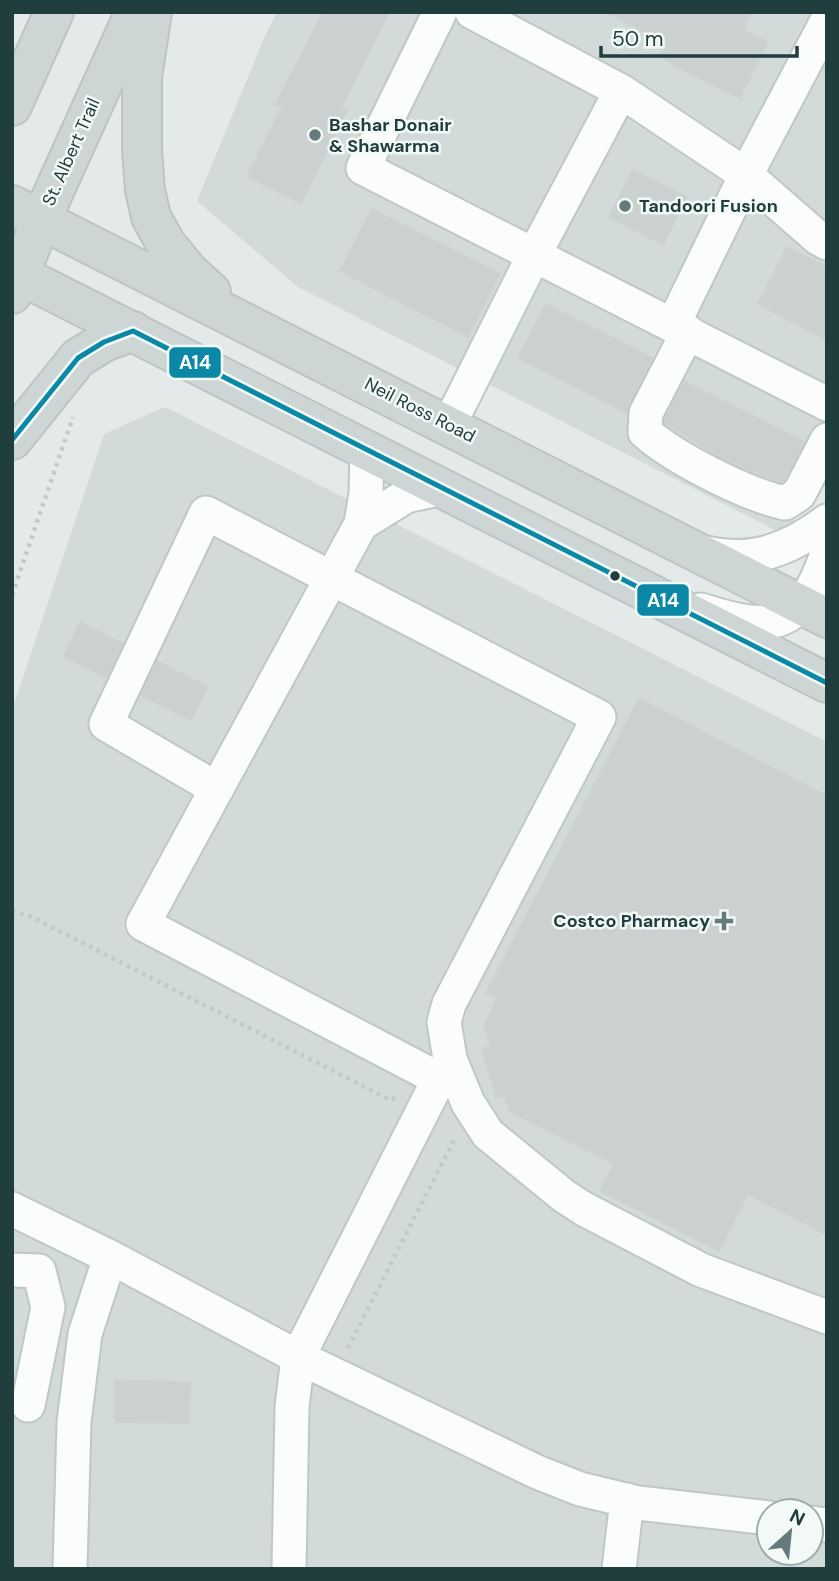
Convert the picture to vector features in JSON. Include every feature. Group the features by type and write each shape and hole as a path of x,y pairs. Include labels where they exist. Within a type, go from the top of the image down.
{"main road":[{"path":"12,106 54,12"},
{"name":"St. Albert Trail","path":"15,280 27,211 135,12"},
{"path":"152,12 142,77 144,177 151,217 166,244 188,271 241,319"},
{"name":"Neil Ross Road","path":"27,211 815,612"},
{"path":"15,280 133,331 827,683"},
{"path":"12,440 78,358 104,342 133,331"}],"lane":[{"path":"440,12 362,168 827,404"},
{"path":"472,12 621,91 746,174 827,243"},
{"path":"827,21 746,174 646,413 645,432 662,447 762,498 785,503 799,494 827,440"},
{"path":"449,425 534,254 621,91"},
{"path":"367,449 366,493 361,524 143,924 443,1078 470,1107 488,1134 584,1209 701,1270 827,1317"},
{"path":"361,524 406,496 443,488"},
{"path":"217,789 106,724 206,513 599,717 449,1004 444,1022 443,1078 298,1357 292,1407 289,1569"},
{"path":"681,543 700,552 720,556 741,558 761,555 797,542 827,521"},
{"path":"617,576 704,611 766,623 815,612 827,554"},
{"path":"12,1209 110,1257 298,1357 537,1472 580,1489 627,1500 755,1516"},
{"path":"70,1569 74,1422 85,1334 110,1257"},
{"path":"12,1270 39,1271 48,1307 28,1405"},
{"path":"619,1569 627,1500"}],"path":[{"path":"12,595 73,416 71,407"},
{"path":"12,911 34,918 390,1100 443,1078"},
{"path":"347,1352 470,1107"}],"shaded area":[{"path":"277,12 827,12 827,466 785,535 298,287 197,201"},
{"path":"165,407 827,742 827,1569 12,1569 12,710 104,434"}],"building":[{"path":"323,12 389,12 341,108 347,111 301,203 247,176 282,107 276,104"},
{"path":"606,12 752,12 743,30 768,42 740,98 659,57 666,43"},
{"path":"633,170 687,197 663,245 609,217"},
{"path":"372,209 500,274 468,337 340,271"},
{"path":"787,247 827,267 827,340 758,304"},
{"path":"546,304 653,358 627,413 518,358"},
{"path":"684,381 804,442 784,481 758,474 720,457 665,423"},
{"path":"80,622 123,644 107,678 64,656"},
{"path":"157,661 208,687 191,720 141,695"},
{"path":"639,699 827,796 827,1235 748,1194 719,1251 600,1191 614,1164 509,1111 504,1095 496,1097 482,1049 491,1046 484,1026 497,998 486,993"},
{"path":"115,1381 190,1382 189,1423 115,1422"}],"transit line":[{"name":"A14","path":"12,440 78,358 104,342 133,331 827,683"}],"place":[{"name":"Bashar Donair & Shawarma","path":"315,135"},
{"name":"Tandoori Fusion","path":"625,206"},
{"name":"Costco Pharmacy","path":"724,921"}]}
